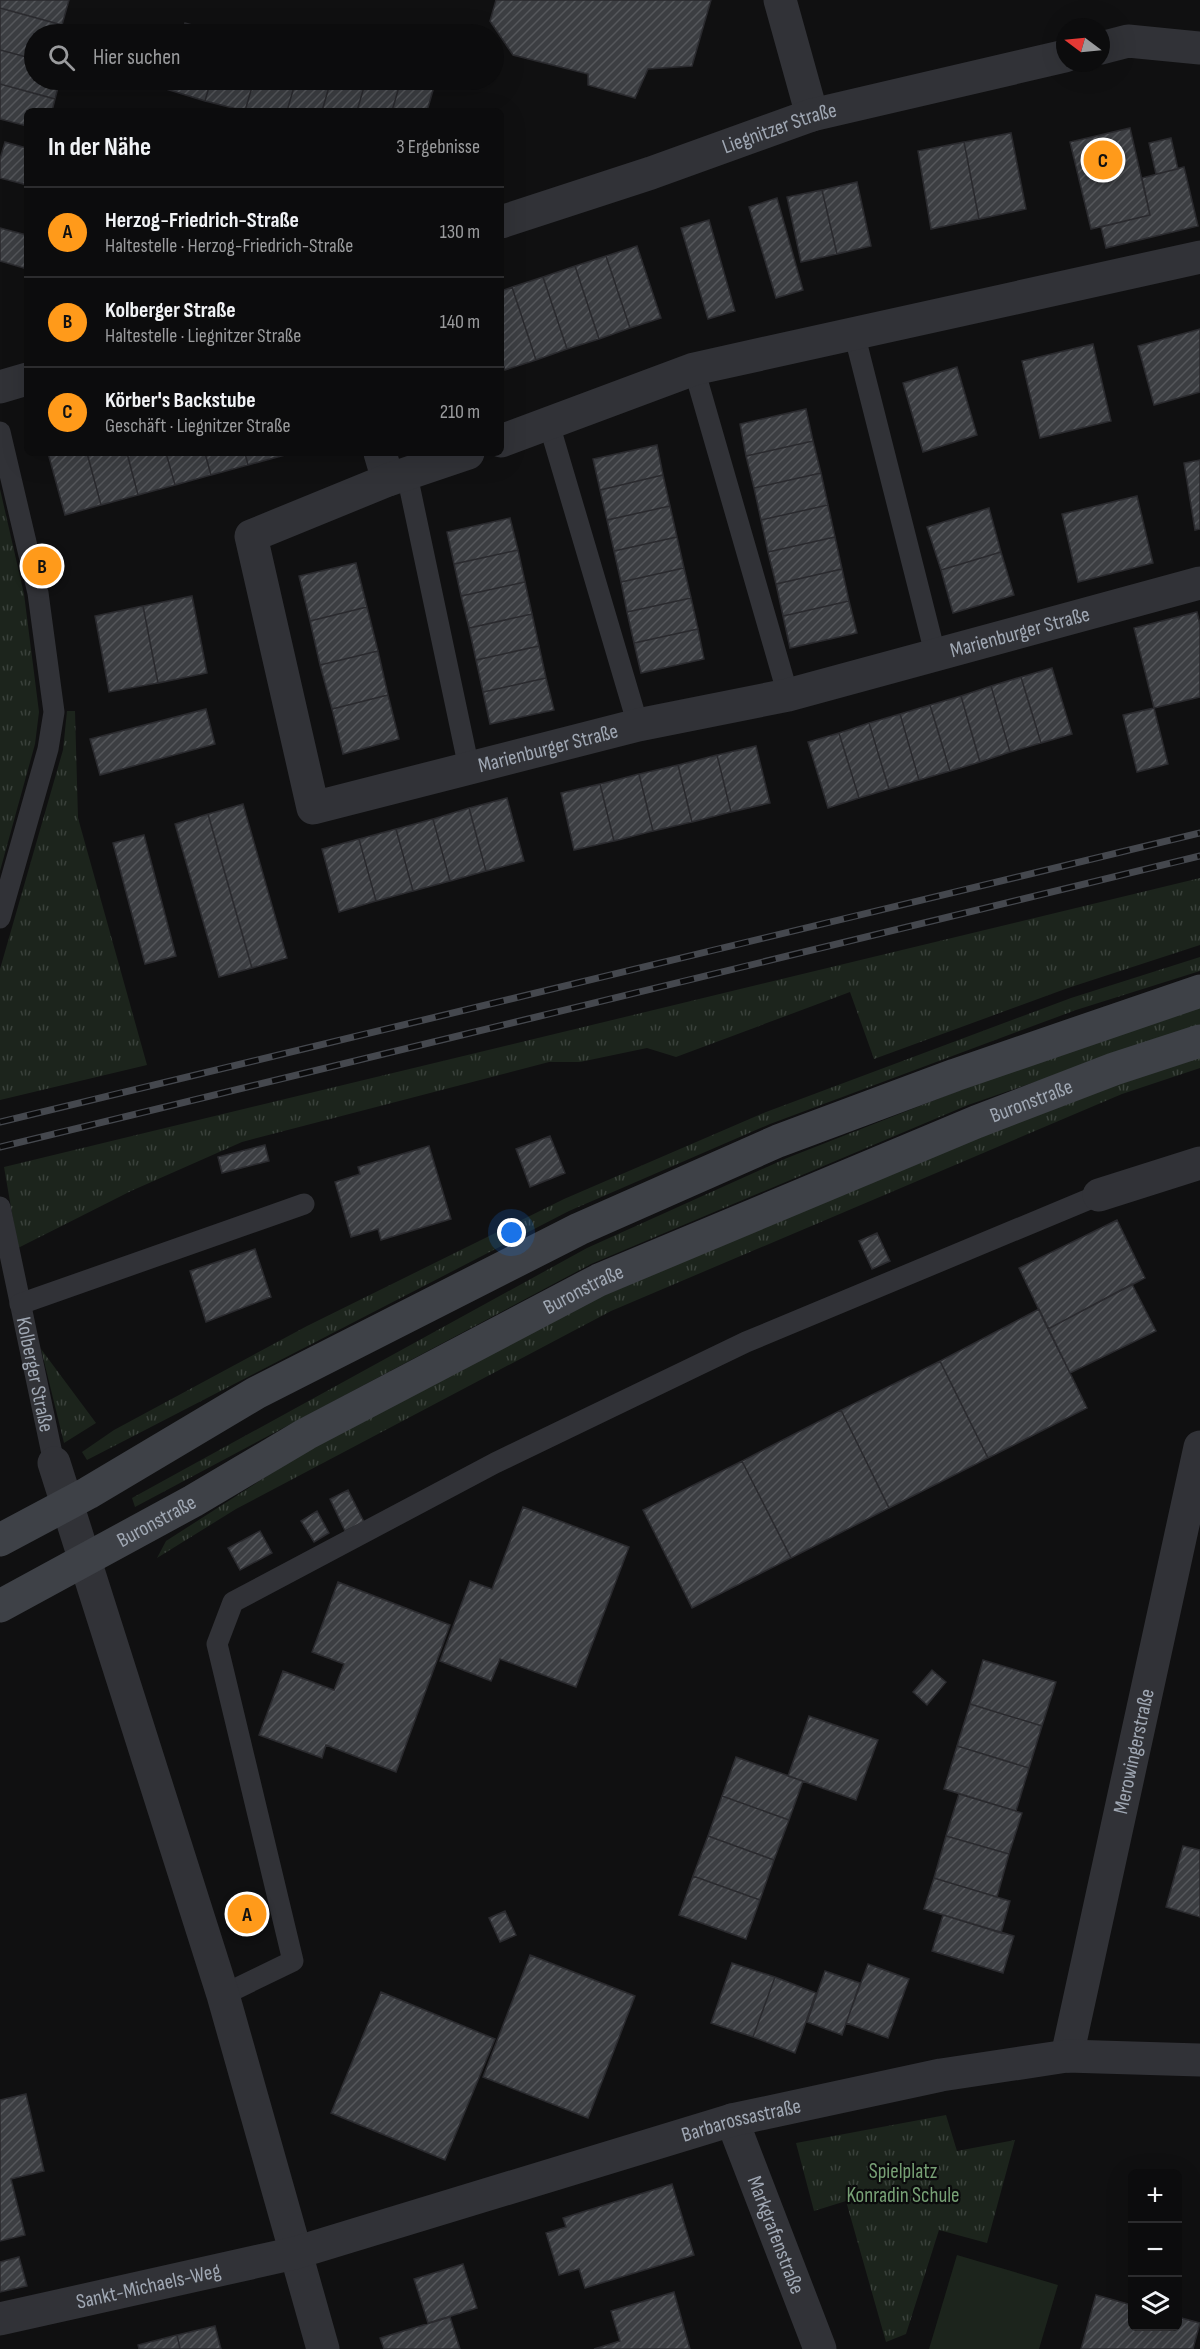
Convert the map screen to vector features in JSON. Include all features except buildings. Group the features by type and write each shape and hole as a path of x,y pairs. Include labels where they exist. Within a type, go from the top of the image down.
{"street":[{"path":"780,0 812,115"},
{"path":"1110,46 1128,41 1200,48"},
{"name":"Liegnitzer Straße","path":"504,221 651,173 812,115 1056,58"},
{"path":"504,440 694,369 1200,257"},
{"path":"0,387 24,380"},
{"name":"Marienburger Straße","path":"454,456 392,469 251,536 313,808 638,725 788,695 936,657 1200,583"},
{"path":"0,1540 66,1505 256,1393 579,1229 789,1137 955,1075 1200,991"},
{"name":"Buronstraße","path":"0,1606 85,1562 306,1434 598,1280 987,1118 1113,1069 1200,1041"},
{"path":"1099,1195 1200,1163"},
{"name":"Merowingerstraße","path":"1066,2056 1200,1447"},
{"name":"Kolberger Straße","path":"54,1463 223,1995 323,2349"},
{"name":"Barbarossastraße","path":"295,2253 732,2120 941,2075 1066,2056 1200,2060"},
{"name":"Markgrafenstraße","path":"732,2120 820,2349"},
{"name":"Sankt-Michaels-Weg","path":"0,2319 295,2253"}],"lane":[{"path":"854,333 936,657"},
{"path":"694,369 788,695"},
{"path":"549,424 638,725"},
{"path":"0,432 38,593 54,712 48,749 0,918"},
{"path":"392,469 469,768"},
{"path":"223,1995 293,1961 217,1644 233,1602 495,1463 746,1342 1099,1195"},
{"path":"20,1304 304,1204"},
{"name":"Kolberger Straße","path":"0,1207 54,1463"}],"green space":[{"path":"0,489 24,594 39,712 35,744 0,871"},
{"path":"67,711 75,711 78,818 147,1065 0,1100 0,969 63,750"},
{"path":"1200,878 1200,945 1068,988 874,1059 850,992 676,1057 647,1048 580,1062 549,1062 242,1142 131,1191 18,1248 4,1167"},
{"path":"1200,957 1200,971 1076,1010 770,1124 569,1211 87,1460 82,1452 114,1430 307,1326 564,1199 766,1112 1071,998"},
{"path":"1200,1006 1200,1025 968,1105 591,1264 135,1507 132,1498 587,1248 787,1158 963,1089"},
{"path":"1200,1055 1200,1068 1122,1094 611,1311 236,1509 157,1558 166,1541 311,1448 600,1297 979,1136 1116,1082"},
{"path":"41,1349 96,1423 64,1443"},
{"name":"Spielplatz Konradin Schule","path":"946,2115 957,2151 1015,2140 987,2243 939,2230 906,2334 886,2342 846,2201 814,2211 796,2143"},
{"path":"957,2255 1058,2285 1039,2349 929,2349"}],"railway":[{"path":"0,1122 1200,833"},
{"path":"0,1147 1200,856"}],"place":[{"name":"Körber's Backstube","path":"1103,160"},
{"name":"Kolberger Straße","path":"42,566"},
{"name":"Herzog-Friedrich-Straße","path":"247,1914"}]}
